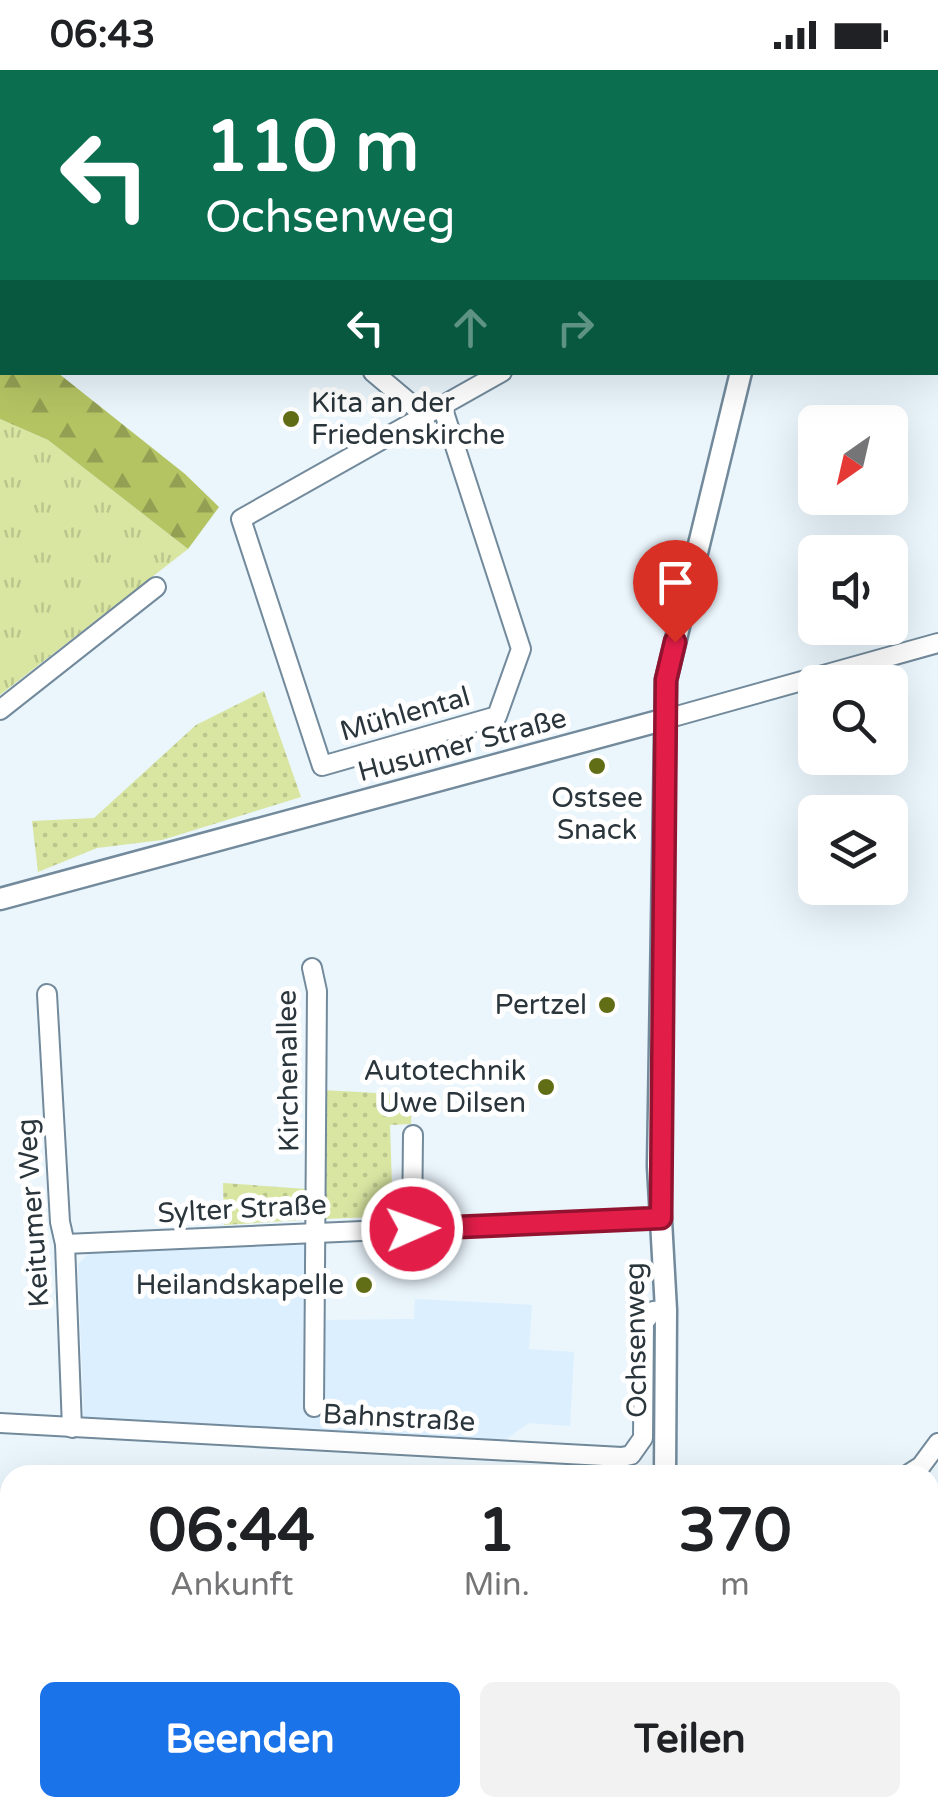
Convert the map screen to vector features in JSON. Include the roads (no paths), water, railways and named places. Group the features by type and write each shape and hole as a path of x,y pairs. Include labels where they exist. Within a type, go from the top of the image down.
{"main road":[{"name":"Ochsenweg","path":"665,1465 666,1310 661,1218 667,676 740,375"},
{"name":"Husumer Straße","path":"0,899 666,719"}],"street":[{"path":"377,375 424,415 497,375"},
{"name":"Mühlental","path":"424,415 241,519 322,766 497,716 521,649 442,406"},
{"path":"0,710 156,587"},
{"name":"Husumer Straße","path":"666,719 938,643"},
{"name":"Kirchenallee","path":"312,968 317,991 314,1407"},
{"name":"Keitumer Weg","path":"47,994 60,1222 65,1244 72,1428"},
{"path":"412,1229 413,1136"},
{"name":"Sylter Straße","path":"65,1244 661,1218"},
{"name":"Bahnstraße","path":"0,1423 622,1457 638,1448 643,1438 644,1322 653,1311 666,1310"},
{"path":"923,1465 938,1443"}],"place":[{"name":"Kita an der Friedenskirche","path":"291,419"},
{"name":"Ostsee Snack","path":"597,766"},
{"name":"Pertzel","path":"607,1005"},
{"name":"Autotechnik Uwe Dilsen","path":"546,1087"},
{"name":"Heilandskapelle","path":"364,1285"}]}
